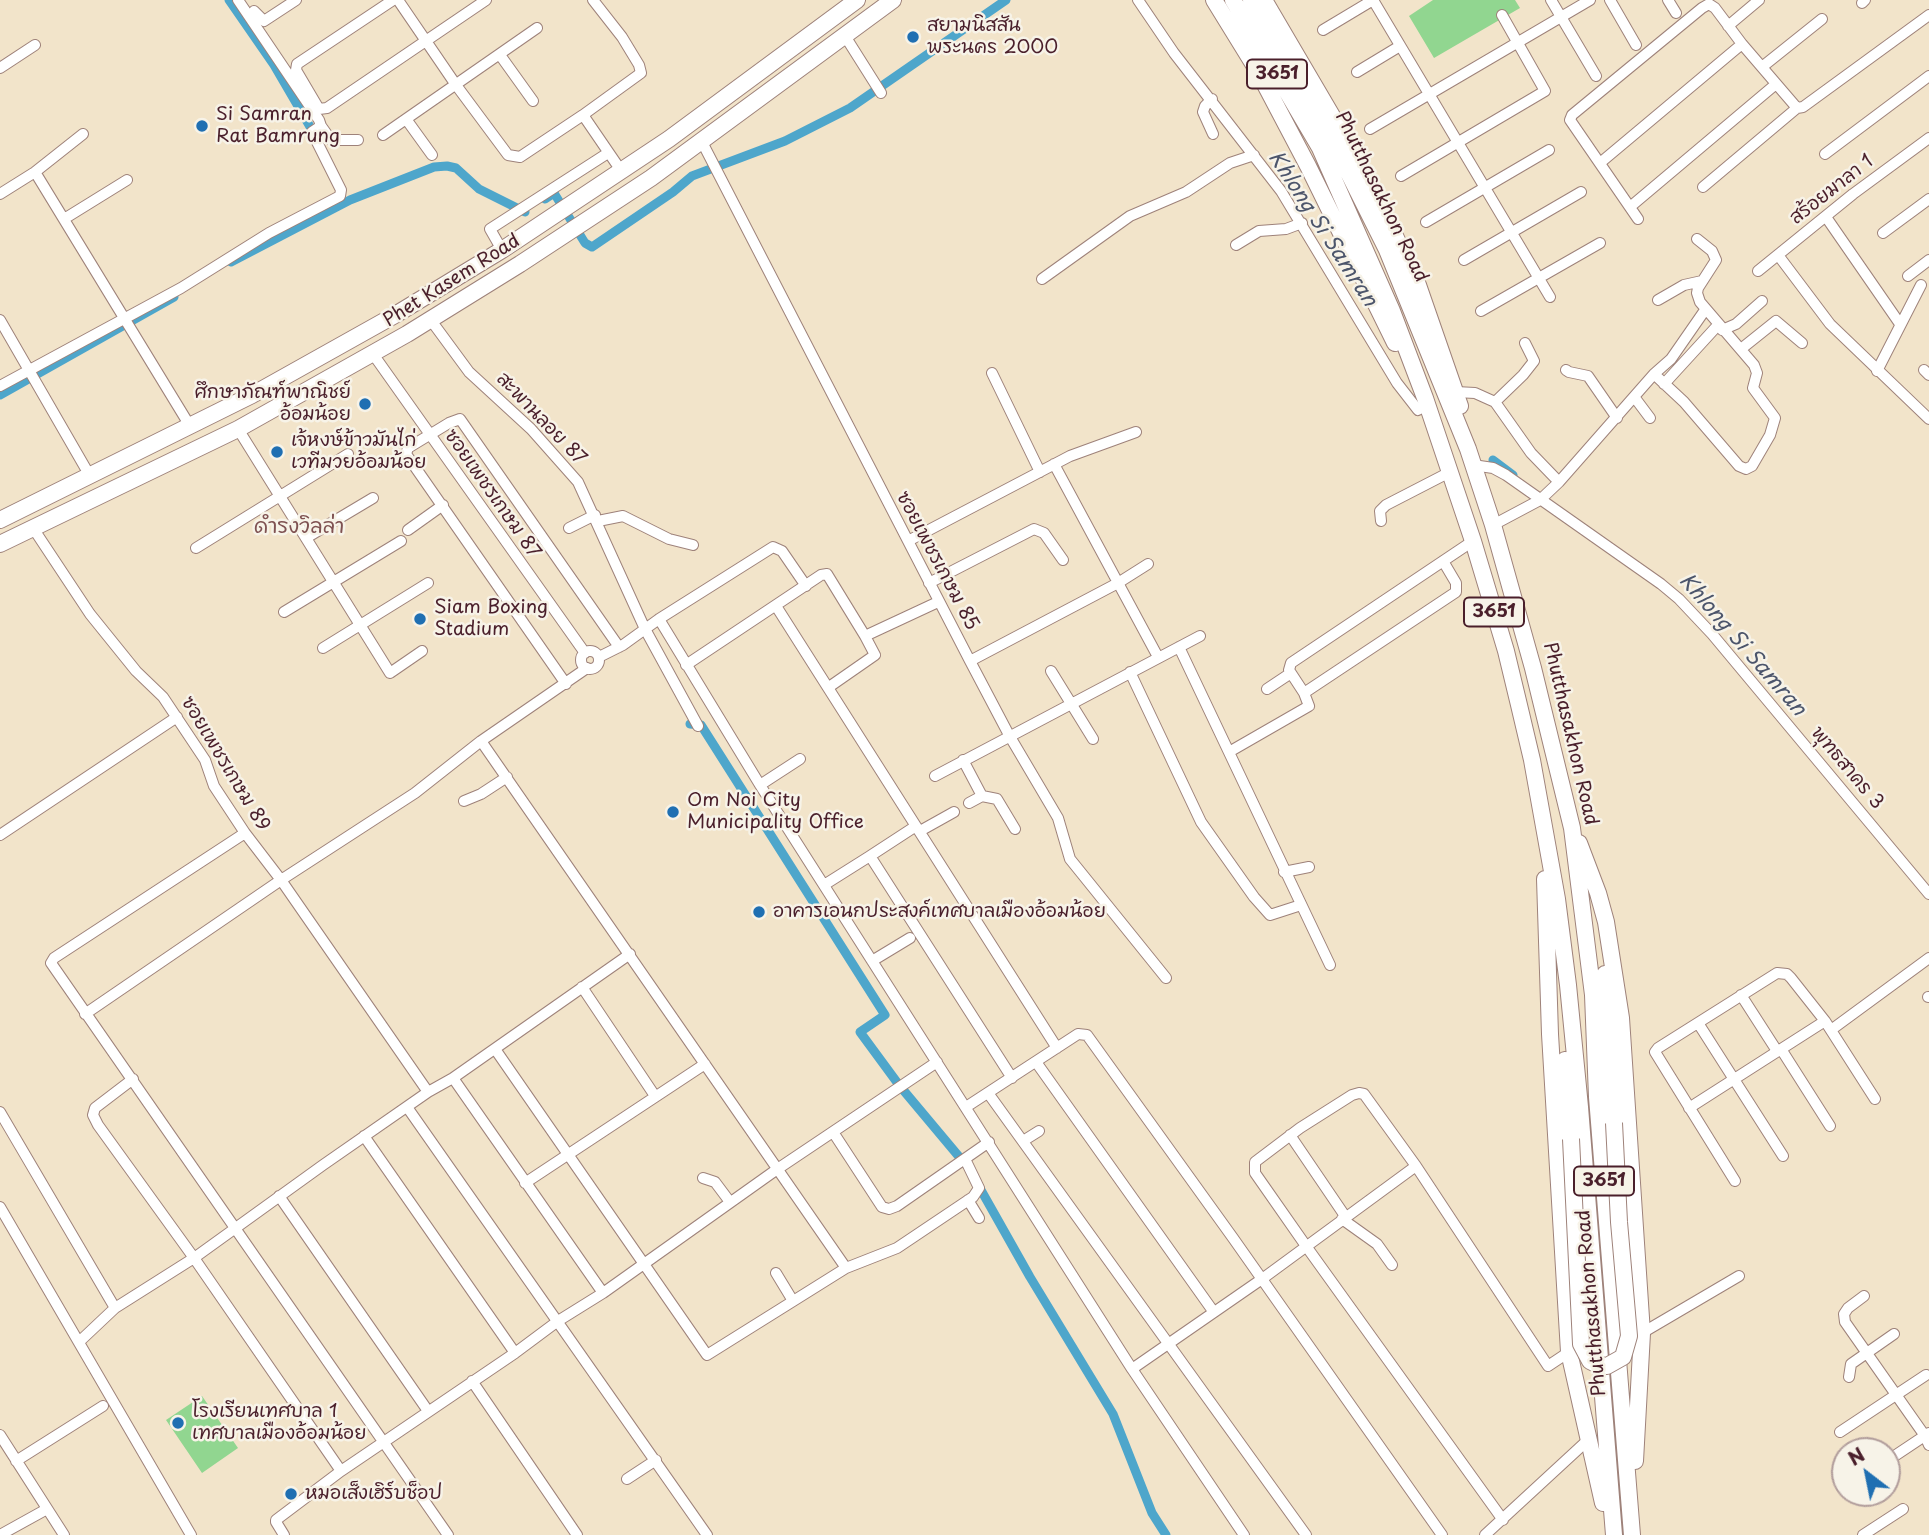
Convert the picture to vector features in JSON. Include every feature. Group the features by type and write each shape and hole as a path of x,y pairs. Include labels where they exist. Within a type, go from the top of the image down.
{"main road":[{"name":"Phet Kasem Road","path":"0,544 238,429 407,334 706,148 893,0"},
{"path":"1214,0 1302,154 1423,404"},
{"name":"Phutthasakhon Road","path":"1233,0 1326,145 1387,250 1468,449 1534,668 1572,828 1592,995 1597,1097 1633,1535"},
{"name":"Phutthasakhon Road","path":"1251,0 1326,145 1392,311 1423,404 1450,472 1513,678 1545,831 1568,985 1581,1121 1612,1535"},
{"path":"1264,0 1345,138 1418,285 1456,392 1468,449"},
{"name":"Phet Kasem Road","path":"0,520 279,380 502,250 622,172 730,95 846,3"},
{"path":"395,314 407,334"},
{"path":"360,335 373,354"},
{"path":"279,380 292,400"},
{"path":"1545,831 1571,1139 1581,1344 1590,1361 1598,1366 1607,1366 1623,1357 1629,1336 1619,1222 1605,975 1588,888 1572,828"},
{"path":"1572,828 1598,893 1621,1018 1642,1333 1633,1535"},
{"path":"1545,831 1550,1034 1569,1352 1612,1535"}],"street":[{"path":"0,386 31,374 126,323 269,233 340,196 342,192 317,128 238,0"},
{"path":"245,0 264,21 296,0"},
{"path":"393,0 297,64 296,69 319,108 327,108 486,0"},
{"path":"398,0 456,85 506,153 514,158 520,157 583,115 641,73 622,37 593,0"},
{"path":"1138,0 1174,53 1212,99 1302,223 1397,383 1423,404"},
{"path":"1323,30 1373,0 1550,297"},
{"path":"1551,0 1596,76"},
{"path":"1370,129 1590,0"},
{"path":"1610,0 1636,45"},
{"path":"1668,0 1676,13"},
{"path":"1728,26 1759,0"},
{"path":"1638,219 1571,123 1572,115 1702,8 1709,4 1715,8 1797,108"},
{"path":"1401,176 1545,91 1502,15"},
{"path":"1703,187 1797,108 1803,107 1929,15"},
{"path":"1762,68 1822,19"},
{"path":"383,135 537,28"},
{"path":"845,36 881,93"},
{"path":"1600,163 1742,44"},
{"path":"0,68 35,45"},
{"path":"1357,72 1400,46"},
{"path":"500,54 533,101"},
{"path":"1825,154 1929,76"},
{"path":"1630,207 1776,84"},
{"path":"1212,99 1203,112 1213,134"},
{"path":"583,115 622,172"},
{"path":"406,119 432,155"},
{"path":"317,128 331,140 358,140"},
{"path":"0,194 35,172 83,134"},
{"name":"สร้อยมาลา 1","path":"1758,271 1929,138"},
{"name":"ซอยเพชรเกษม 85","path":"706,148 938,601 1009,735 1058,818 1070,859 1166,978"},
{"path":"1426,222 1549,150"},
{"path":"502,250 490,229 608,153"},
{"path":"1042,279 1130,216 1186,192 1230,163 1254,155"},
{"path":"35,172 190,426"},
{"path":"64,219 127,180"},
{"path":"1464,260 1581,192"},
{"path":"1883,233 1929,199"},
{"path":"1826,217 1900,324"},
{"path":"1236,245 1259,231 1286,229 1302,223"},
{"path":"1654,374 1684,402 1739,466 1749,468 1770,435 1775,418 1755,391 1753,384 1757,370 1705,310 1697,293 1716,260 1712,251 1697,239"},
{"path":"1481,311 1600,243"},
{"path":"1779,255 1830,324 1928,416"},
{"path":"1908,276 1929,260"},
{"path":"1658,300 1684,285 1702,281"},
{"path":"1877,371 1920,285"},
{"path":"1664,384 1701,343 1720,328 1736,324 1762,301"},
{"path":"1493,525 1540,500 1556,485 1654,374 1671,359 1705,310"},
{"name":"สะพานลอย 87","path":"430,319 469,372 531,429 578,482 645,629 698,726"},
{"path":"0,320 90,476"},
{"path":"1741,349 1776,321 1802,343"},
{"path":"1686,338 1701,343"},
{"path":"1495,402 1534,361 1525,343"},
{"name":"ซอยเพชรเกษม 87","path":"373,354 585,653"},
{"path":"1566,370 1588,376 1617,418"},
{"path":"992,373 1040,472"},
{"path":"1456,392 1475,393 1495,402 1556,485"},
{"path":"1634,398 1650,418"},
{"path":"566,684 406,454 408,448 460,419 619,647"},
{"path":"238,429 390,673 422,651"},
{"path":"908,541 1054,464 1136,432"},
{"path":"196,548 348,454"},
{"path":"1054,464 1158,657"},
{"name":"พุทธสาคร 3","path":"1473,466 1493,468 1661,584 1695,614 1929,894"},
{"path":"1381,521 1380,511 1386,505 1450,472"},
{"path":"306,538 373,498"},
{"path":"408,530 443,505"},
{"path":"569,528 596,518 623,516 669,539 693,545"},
{"name":"ซอยเพชรเกษม 89","path":"33,528 90,614 135,671 163,697 205,760 214,786 245,834 281,880 428,1092"},
{"path":"929,583 1034,529 1044,533 1063,560"},
{"path":"284,612 401,541"},
{"path":"1229,752 1307,708 1309,703 1289,668 1291,663 1472,541"},
{"path":"85,1013 415,793 481,741 587,668 596,666 599,657 619,647 773,547 782,551 806,586"},
{"path":"1304,693 1453,596 1457,583 1443,562"},
{"path":"970,661 1118,583 1148,564"},
{"path":"686,664 821,575 827,574 874,652 873,658 829,687"},
{"path":"323,648 428,583"},
{"path":"865,636 938,601"},
{"path":"776,606 1057,1048"},
{"path":"659,619 760,785 1132,1369 1244,1535"},
{"path":"935,776 1200,636"},
{"path":"1179,647 1330,965"},
{"path":"587,668 581,660 585,653 593,651 599,657"},
{"path":"1051,671 1093,739"},
{"path":"1130,672 1201,822 1254,897 1270,915 1301,905"},
{"path":"1267,689 1291,673"},
{"path":"0,835 177,717"},
{"path":"481,741 846,1268"},
{"path":"760,785 800,759"},
{"path":"963,760 982,796"},
{"path":"464,801 481,794 507,777"},
{"path":"969,803 982,796 996,799 1015,829"},
{"path":"824,885 870,856 954,811"},
{"path":"245,834 51,963 448,1535"},
{"path":"870,856 1012,1077"},
{"path":"1284,872 1308,867"},
{"path":"872,961 909,938"},
{"path":"79,1341 115,1308 194,1258 364,1136 453,1078 630,954"},
{"path":"1689,1108 1779,1050 1828,1026 1929,958"},
{"path":"1735,1181 1655,1052 1777,973 1787,974 1828,1026 1875,1099"},
{"path":"582,987 655,1096"},
{"path":"1741,995 1830,1126"},
{"path":"1698,1023 1783,1156"},
{"path":"966,1107 1080,1033 1087,1035 1442,1535"},
{"path":"495,1049 706,1355 846,1268 897,1248 977,1194 979,1188 965,1159"},
{"path":"284,1535 276,1522 279,1517 341,1471 937,1062"},
{"path":"1036,1062 1213,1311"},
{"path":"525,1183 705,1064"},
{"path":"453,1078 603,1293"},
{"path":"133,1079 96,1108 93,1115 341,1471"},
{"path":"988,1093 1306,1535"},
{"path":"1503,1520 1306,1246 1254,1167 1255,1162 1290,1135 1352,1095 1364,1094 1416,1166 1548,1366 1569,1352"},
{"path":"407,1107 707,1535"},
{"path":"0,1112 115,1308"},
{"path":"1023,1141 1040,1131"},
{"path":"833,1132 882,1207 889,1209 989,1142"},
{"path":"1290,1135 1343,1218 1377,1244 1392,1265"},
{"path":"364,1136 515,1353"},
{"path":"1132,1369 1262,1279 1416,1166"},
{"path":"703,1178 715,1182 730,1202"},
{"path":"279,1196 428,1411"},
{"path":"968,1200 979,1218"},
{"path":"0,1207 191,1535"},
{"path":"776,1273 793,1301"},
{"path":"1642,1333 1739,1276"},
{"path":"1864,1296 1848,1308 1844,1314 1845,1322 1928,1438 1901,1453"},
{"path":"1849,1377 1851,1364 1894,1334"},
{"path":"1840,1432 1926,1375"},
{"path":"472,1381 577,1535"},
{"path":"16,1461 103,1406"},
{"path":"0,1436 64,1535"},
{"path":"1485,1535 1588,1440"},
{"path":"627,1479 656,1460"},
{"path":"0,1535 47,1509"},
{"path":"1863,1535 1903,1509"}],"green space":[{"path":"1433,0 1515,0 1520,8 1434,58 1409,16"},
{"path":"202,1396 238,1448 202,1473 166,1420"}],"waterway":[{"path":"229,0 274,65 316,137"},
{"path":"545,199 554,193 585,243 592,247 692,176 785,141 850,108 1006,0"},
{"path":"231,262 350,200 434,167 456,168 479,189 525,212"},
{"path":"0,395 174,297"},
{"name":"Khlong Si Samran","path":"1493,460 1513,475"},
{"path":"690,724 701,725 885,1015 860,1032 899,1085 966,1165"},
{"path":"977,1183 1113,1414 1152,1513 1166,1535"}],"place":[{"name":"สยามนิสสัน พระนคร 2000","path":"913,37"},
{"name":"Si Samran Rat Bamrung","path":"202,126"},
{"name":"ศึกษาภัณฑ์พาณิชย์ อ้อมน้อย","path":"365,404"},
{"name":"เจ้หงษ์ข้าวมันไก่ เวทีมวยอ้อมน้อย","path":"277,452"},
{"name":"Siam Boxing Stadium","path":"420,619"},
{"name":"Om Noi City Municipality Office","path":"673,812"},
{"name":"อาคารเอนกประสงค์เทศบาลเมืองอ้อมน้อย","path":"759,912"},
{"name":"โรงเรียนเทศบาล 1 เทศบาลเมืองอ้อมน้อย","path":"178,1423"},
{"name":"หมอเส็งเฮิร์บช็อป","path":"291,1494"}],"district":[{"name":"ดำรงวิลล่า","path":"299,527"}]}
